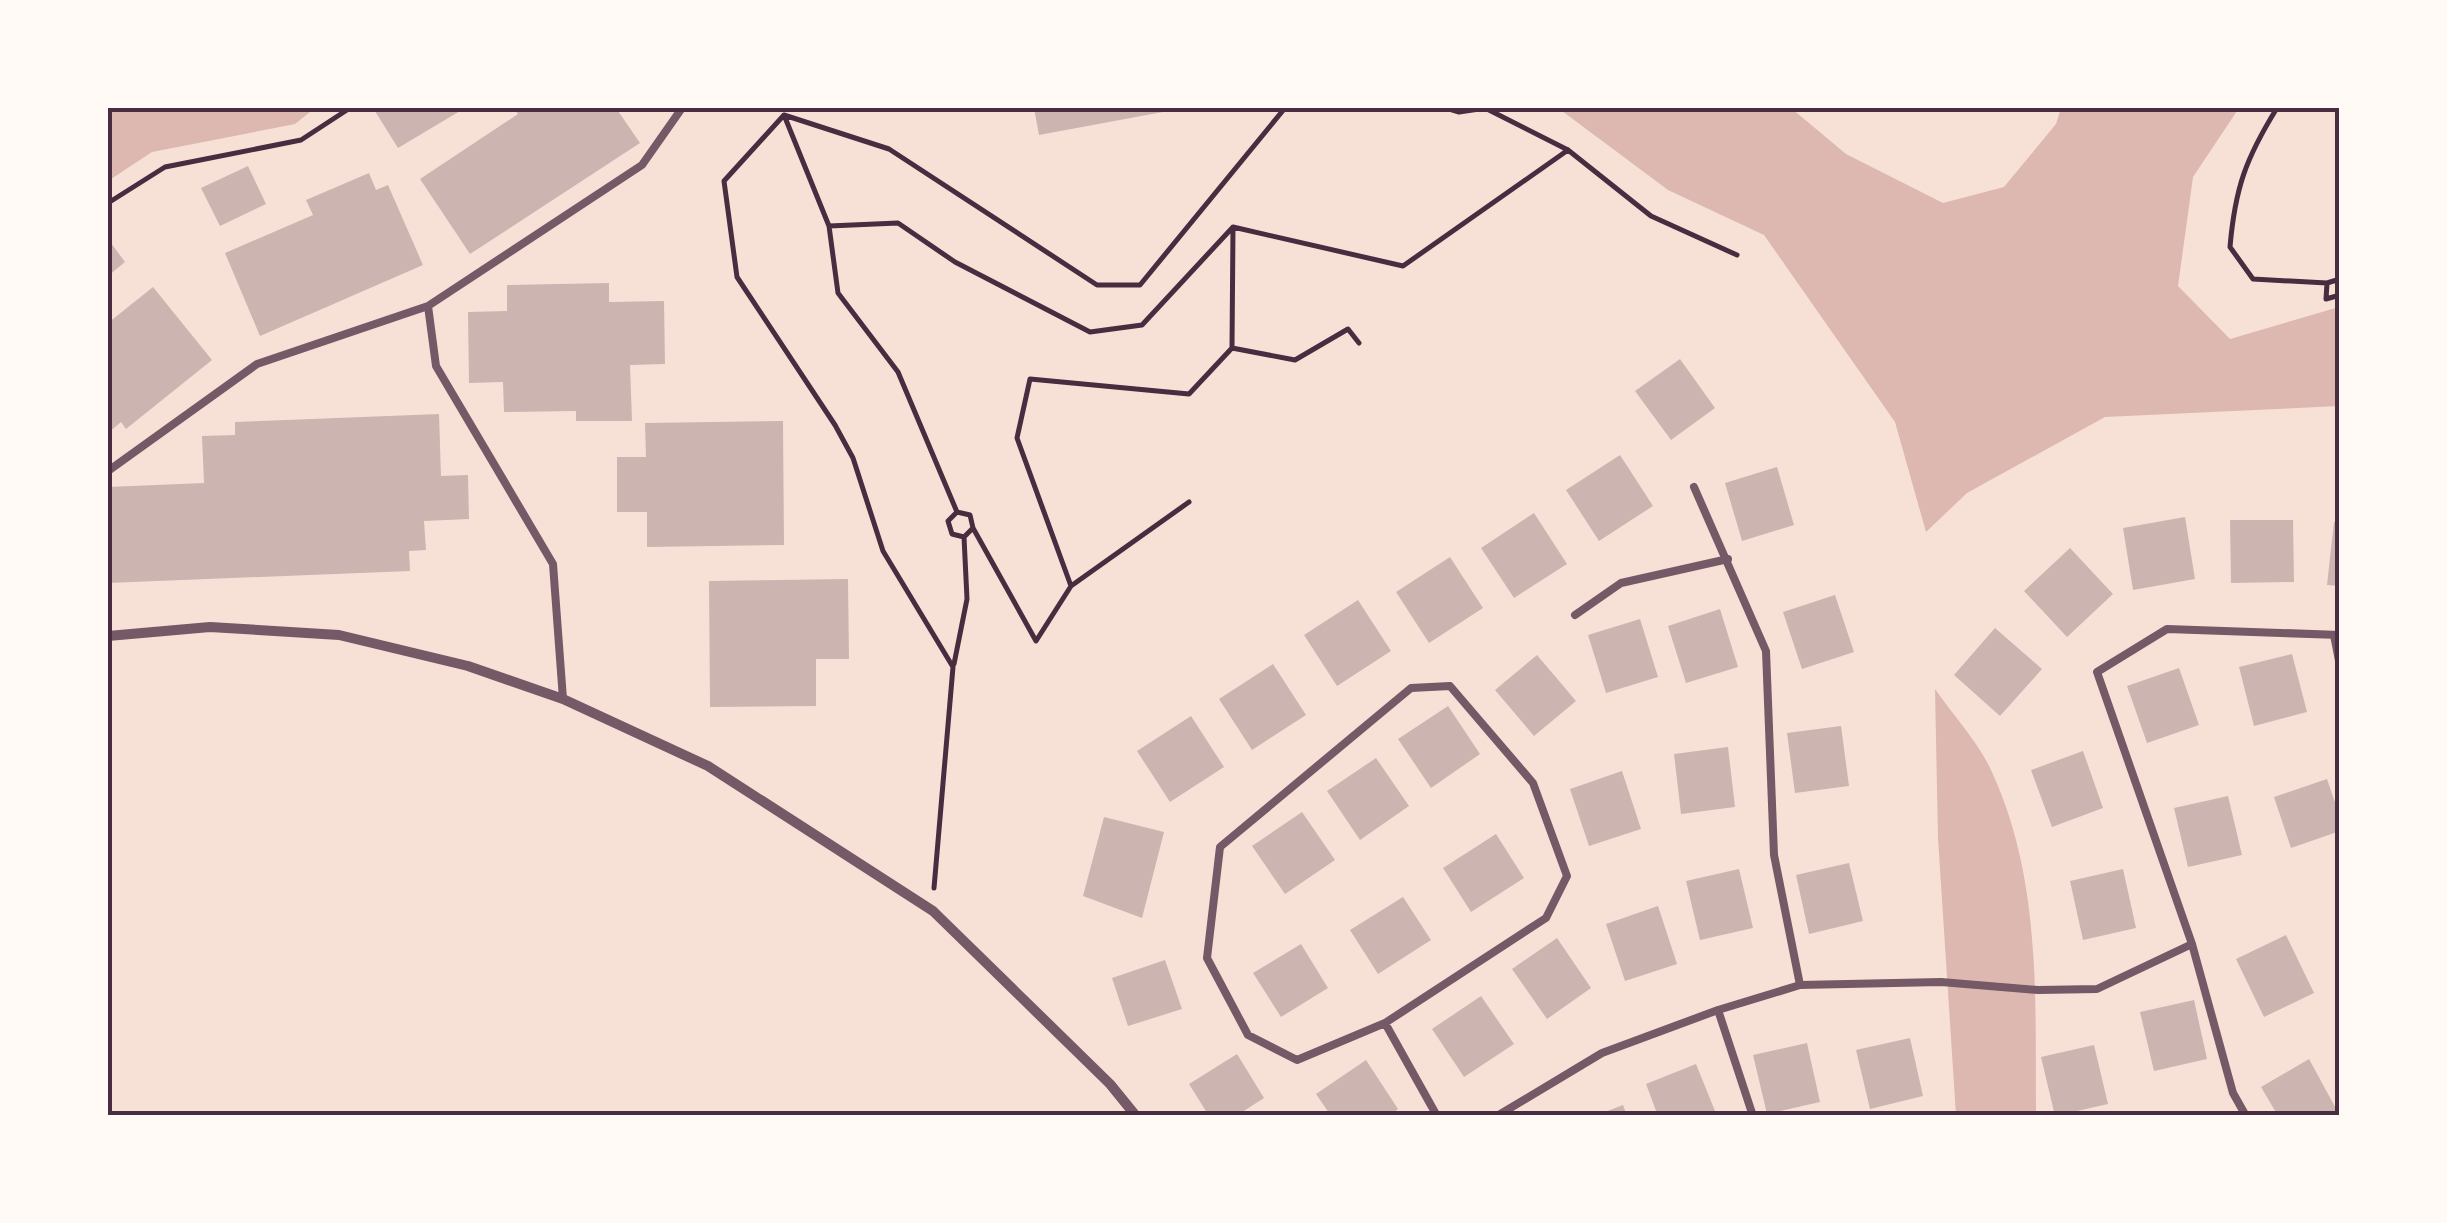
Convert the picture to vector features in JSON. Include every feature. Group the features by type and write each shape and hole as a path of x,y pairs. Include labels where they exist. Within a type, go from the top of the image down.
{"street":[{"path":"108,636 210,627 340,635 468,666 563,699 708,766 932,911 1110,1084 1136,1116"}],"lane":[{"path":"108,472 256,364 428,306 642,165 682,108"},
{"path":"428,306 436,366 553,564 563,699"},
{"path":"1694,487 1766,651 1774,855 1800,985"},
{"path":"1574,615 1620,583 1728,559"},
{"path":"2246,1116 2233,1094 2192,944 2097,672 2167,629 2337,635 2340,666"},
{"path":"1450,686 1533,783 1568,876 1546,918 1384,1023 1297,1060 1248,1035 1206,958 1220,847 1412,688 1450,686"},
{"path":"1497,1116 1602,1053 1800,985 1941,982 2038,990 2097,990 2192,944"},
{"path":"1718,1010 1752,1116"},
{"path":"1384,1023 1437,1116"}],"path":[{"path":"108,204 165,168 301,140 350,108"},
{"path":"784,116 889,150 1096,285 1140,285 1284,108"},
{"path":"1446,108 1458,112 1486,108 1568,150 1651,216 1737,255"},
{"path":"1892,108 1929,108"},
{"path":"2276,108 2256,142 2234,199 2230,247 2254,280 2327,283 2340,279"},
{"path":"784,116 829,226 838,293 898,372 958,512"},
{"path":"784,116 724,181 738,278 836,425 853,458 884,551 953,667"},
{"path":"1233,227 1403,266 1568,150"},
{"path":"829,226 898,223 955,262 1090,332 1142,325 1233,227"},
{"path":"1071,586 1016,438 1030,379 1189,394 1232,348 1233,227"},
{"path":"2327,283 2326,299 2340,295"},
{"path":"1232,348 1295,360 1348,329 1359,343"},
{"path":"958,512 970,515 973,528 1036,641 1071,586 1189,502"},
{"path":"958,512 948,521 952,534 964,537"},
{"path":"932,911 953,667 968,599 964,537 973,528"}],"shaded area":[{"path":"108,108 315,108 295,124 152,152 108,181"},
{"path":"1558,108 1791,108 1846,154 1943,203 2004,187 2056,124 2061,108 2239,108 2193,177 2178,286 2230,339 2339,307 2339,406 2105,417 1967,493 1926,532 1895,422 1764,235 1668,190"},
{"path":"1935,689 1986,760 2008,811 2019,854 2035,984 2036,1115 1956,1115 1938,838"}],"building":[{"path":"373,108 465,108 398,148"},
{"path":"513,108 616,108 640,143 470,254 420,179 518,114"},
{"path":"1034,108 1179,108 1179,109 1039,135"},
{"path":"248,166 266,204 220,226 201,188"},
{"path":"369,173 376,190 388,185 423,265 260,336 225,253 313,215 306,200"},
{"path":"108,239 125,262 108,276"},
{"path":"609,283 609,302 664,301 665,364 630,365 632,421 576,421 576,411 504,412 503,382 469,383 468,312 507,311 507,285"},
{"path":"153,287 212,360 126,429 121,422 108,433 108,323"},
{"path":"1680,359 1715,408 1671,440 1635,391"},
{"path":"439,414 441,476 468,475 469,519 424,521 426,550 409,551 410,571 108,583 108,487 204,483 202,436 235,435 235,422"},
{"path":"783,421 784,545 647,547 647,512 617,512 617,457 646,457 645,423"},
{"path":"1620,455 1653,506 1599,541 1566,490"},
{"path":"1777,467 1794,525 1742,541 1725,483"},
{"path":"1534,513 1567,564 1514,598 1481,548"},
{"path":"2185,517 2195,579 2133,590 2123,528"},
{"path":"2230,520 2293,520 2294,582 2231,583"},
{"path":"2334,522 2340,523 2340,586 2327,585"},
{"path":"2070,548 2113,594 2067,637 2024,591"},
{"path":"1450,557 1483,608 1429,643 1396,592"},
{"path":"848,579 849,659 816,659 816,706 710,707 709,581"},
{"path":"1835,595 1854,652 1802,669 1783,612"},
{"path":"1358,600 1391,651 1337,686 1304,635"},
{"path":"1720,609 1738,667 1686,683 1668,626"},
{"path":"1640,619 1658,677 1606,693 1588,635"},
{"path":"1995,628 2042,669 2000,716 1954,675"},
{"path":"2292,654 2307,712 2254,726 2239,667"},
{"path":"1537,655 1576,701 1534,736 1495,690"},
{"path":"1273,664 1306,715 1252,750 1219,699"},
{"path":"2179,668 2199,725 2147,743 2127,686"},
{"path":"1448,706 1480,754 1431,788 1398,739"},
{"path":"1191,716 1224,767 1170,802 1137,751"},
{"path":"1841,726 1849,786 1795,793 1787,733"},
{"path":"1728,747 1735,807 1681,814 1674,754"},
{"path":"2083,751 2103,808 2052,827 2031,770"},
{"path":"1376,758 1409,806 1360,840 1327,791"},
{"path":"1622,771 1641,829 1589,846 1570,789"},
{"path":"2327,779 2340,817 2340,831 2291,848 2274,797"},
{"path":"2228,796 2242,855 2188,867 2174,808"},
{"path":"1302,812 1335,860 1285,894 1252,846"},
{"path":"1104,817 1164,832 1142,918 1083,896"},
{"path":"1496,834 1524,878 1471,912 1443,868"},
{"path":"1849,863 1863,921 1809,934 1796,875"},
{"path":"1739,869 1753,928 1700,940 1686,881"},
{"path":"2123,869 2136,928 2083,940 2070,881"},
{"path":"1403,897 1431,940 1378,974 1350,930"},
{"path":"1658,906 1677,964 1625,981 1606,924"},
{"path":"2286,935 2314,993 2264,1017 2236,959"},
{"path":"1557,938 1591,988 1547,1019 1512,969"},
{"path":"1301,944 1328,988 1281,1017 1253,973"},
{"path":"1165,960 1182,1009 1128,1026 1112,978"},
{"path":"1481,996 1514,1044 1464,1077 1432,1029"},
{"path":"2194,1000 2207,1059 2154,1071 2140,1012"},
{"path":"1910,1038 1923,1096 1870,1109 1856,1050"},
{"path":"1807,1043 1820,1102 1767,1114 1753,1055"},
{"path":"2094,1045 2108,1104 2055,1116 2041,1057"},
{"path":"1237,1054 1264,1098 1236,1116 1209,1116 1189,1084"},
{"path":"2309,1059 2340,1116 2278,1116 2261,1087"},
{"path":"1366,1060 1398,1109 1389,1116 1331,1116 1316,1094"},
{"path":"1696,1064 1717,1116 1658,1116 1646,1084"},
{"path":"1623,1105 1627,1116 1597,1116 1597,1115"}]}
